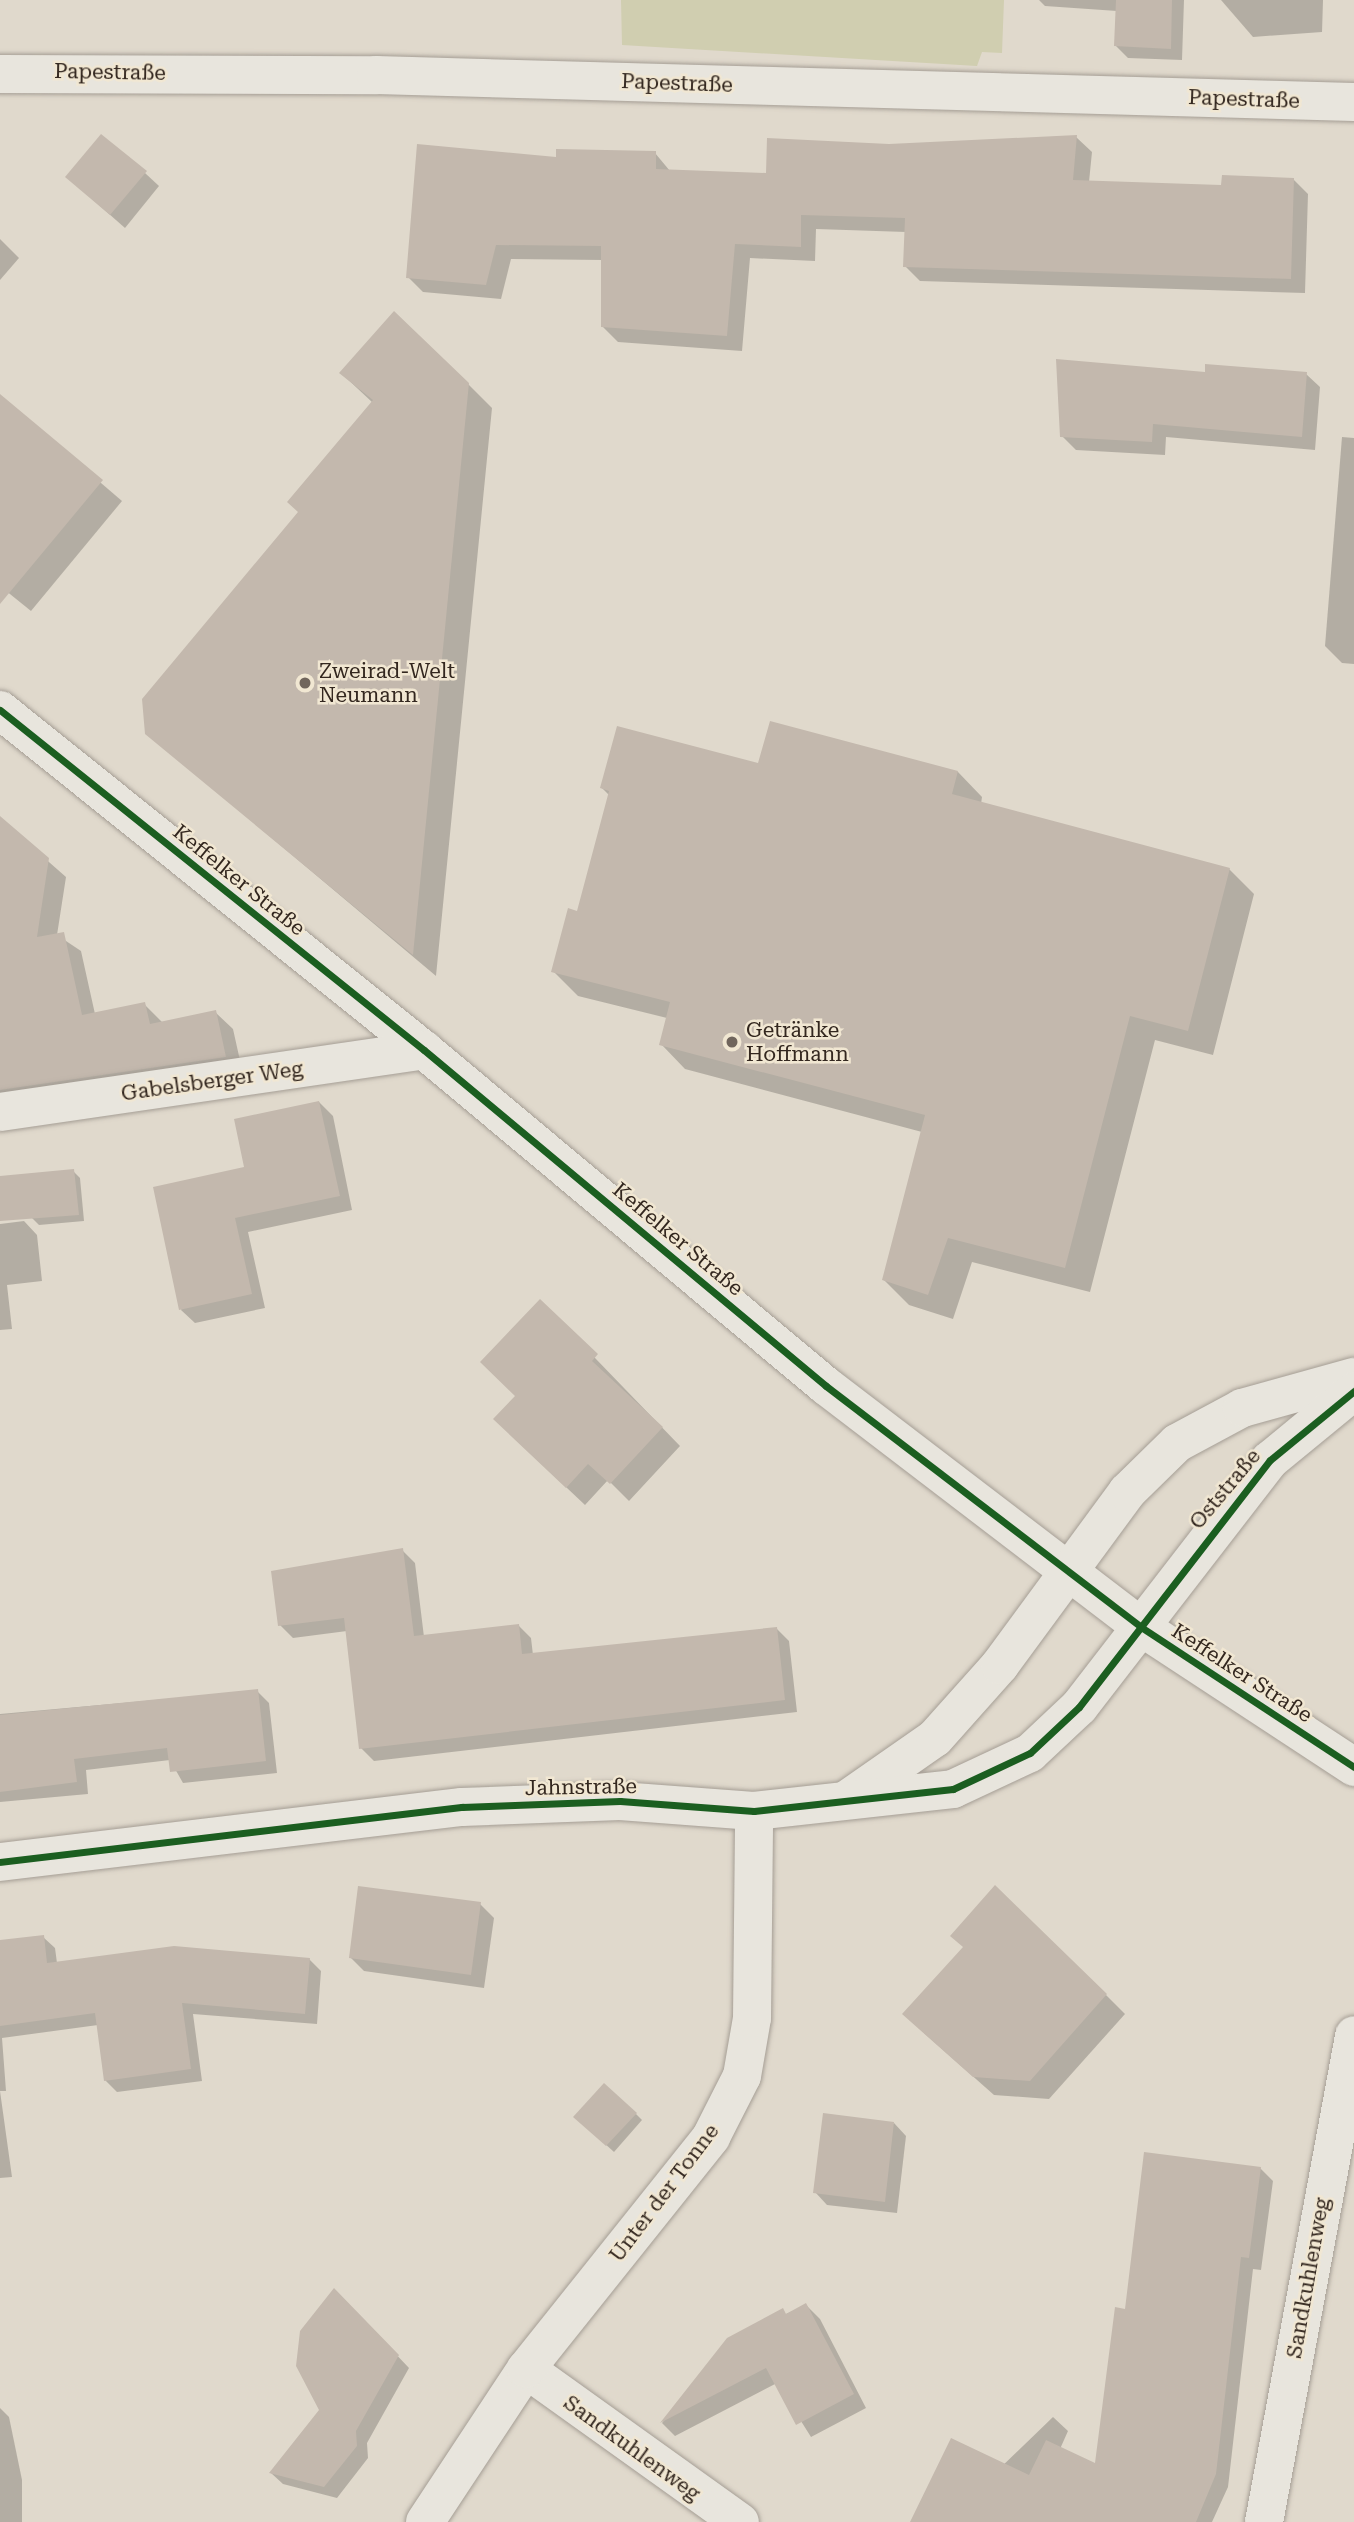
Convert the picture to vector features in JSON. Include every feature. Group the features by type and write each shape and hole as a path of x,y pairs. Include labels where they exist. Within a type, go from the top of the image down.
{"street":[{"name":"Papestraße","path":"0,74 376,75 1354,102"},
{"name":"Keffelker Straße","path":"0,710 424,1051 826,1387 1142,1627 1354,1767"},
{"name":"Gabelsberger Weg","path":"0,1112 424,1051"},
{"path":"1068,1573 1127,1492 1177,1443 1242,1408 1354,1377"},
{"name":"Oststraße","path":"1142,1627 1270,1460 1354,1391"},
{"name":"Jahnstraße","path":"844,1801 935,1738 1000,1665 1068,1573"},
{"name":"Jahnstraße","path":"0,1862 462,1807 620,1801 754,1811 953,1789 1030,1753 1079,1707 1142,1627"},
{"name":"Unter der Tonne","path":"425,2522 526,2369 710,2137 742,2076 752,2018 754,1811"},
{"name":"Sandkuhlenweg","path":"1264,2522 1354,2035"},
{"name":"Sandkuhlenweg","path":"526,2369 740,2522"}],"shaded area":[{"path":"621,0 1004,0 1002,53 982,52 977,66 622,45"}],"building":[{"path":"1116,0 1172,0 1171,49 1114,46"},
{"path":"101,134 147,171 110,215 65,177"},
{"path":"1077,135 1073,180 1221,185 1222,175 1294,178 1291,279 903,267 905,218 801,215 801,247 735,244 727,336 601,327 601,246 496,245 486,285 406,278 417,144 556,157 556,149 656,151 656,169 766,173 767,138 889,144"},
{"path":"394,311 469,383 413,955 145,734 142,699 298,512 287,502 373,400 339,373"},
{"path":"1056,359 1205,372 1205,364 1307,372 1302,437 1153,424 1152,442 1060,437"},
{"path":"0,394 103,480 0,604"},
{"path":"770,721 958,771 952,794 1230,868 1188,1031 1130,1016 1065,1268 948,1238 928,1295 882,1280 925,1115 659,1045 670,1002 551,972 568,908 577,911 609,791 600,788 617,726 758,763"},
{"path":"0,816 49,858 37,937 64,932 82,1015 145,1002 150,1024 216,1010 226,1057 0,1090"},
{"path":"319,1101 340,1196 235,1218 252,1294 179,1310 153,1187 244,1167 234,1119"},
{"path":"74,1169 79,1215 0,1221 0,1176"},
{"path":"540,1299 598,1354 592,1361 663,1427 610,1484 588,1464 566,1488 493,1419 515,1396 480,1362"},
{"path":"403,1548 414,1636 519,1624 522,1654 777,1627 785,1700 359,1749 344,1618 278,1626 271,1571"},
{"path":"258,1689 266,1761 170,1772 167,1748 74,1759 77,1782 0,1792 0,1715"},
{"path":"995,1885 1107,1994 1030,2081 973,2077 902,2014 963,1947 950,1936"},
{"path":"358,1886 481,1902 471,1975 349,1958"},
{"path":"44,1935 47,1963 174,1946 310,1958 305,2014 182,2003 191,2069 104,2081 95,2013 0,2026 0,1940"},
{"path":"604,2083 637,2113 606,2146 573,2117"},
{"path":"823,2113 894,2122 885,2202 813,2193"},
{"path":"1144,2152 1261,2167 1249,2258 1241,2257 1216,2474 1196,2522 910,2522 951,2438 1029,2475 1046,2440 1095,2463 1115,2307 1125,2309"},
{"path":"334,2288 399,2355 356,2431 357,2446 324,2487 269,2473 319,2410 296,2366 300,2331"},
{"path":"806,2303 854,2394 796,2425 766,2368 660,2423 727,2338 783,2308 786,2314"}],"cycle path":[{"path":"0,710 424,1050 826,1386 1141,1627 1354,1767"},
{"path":"0,1862 462,1807 620,1801 754,1811 953,1789 1030,1753 1079,1707 1270,1460 1354,1391"}],"place":[{"name":"Zweirad-Welt Neumann","path":"305,683"},
{"name":"Getränke Hoffmann","path":"732,1042"}]}
